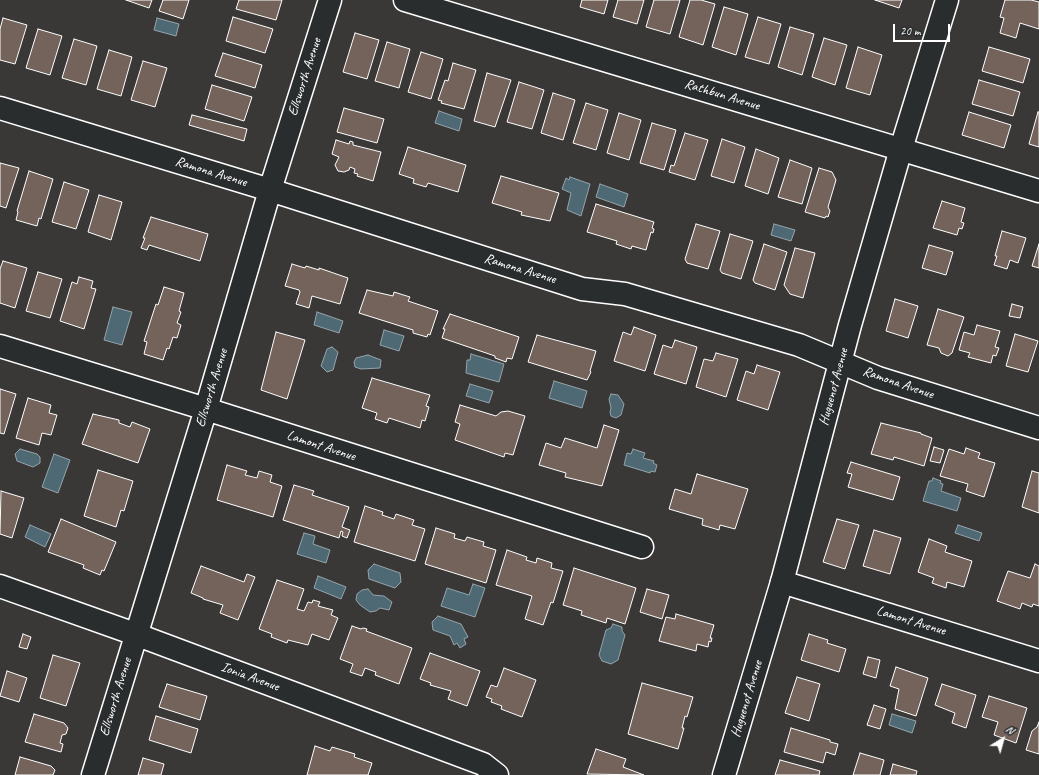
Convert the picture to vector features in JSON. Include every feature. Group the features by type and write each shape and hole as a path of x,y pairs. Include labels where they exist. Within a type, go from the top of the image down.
{"street":[{"name":"Ellsworth Avenue","path":"93,775 135,634 206,409 270,190 330,0"},
{"name":"Rathbun Avenue","path":"405,0 1039,191"},
{"name":"Huguenot Avenue","path":"724,775 782,582 840,362 901,149 947,0"},
{"name":"Ramona Avenue","path":"0,108 270,190 582,289 625,294 799,345 878,378 1039,428"},
{"name":"Lamont Avenue","path":"0,346 206,409 642,547"},
{"name":"Lamont Avenue","path":"782,582 1039,661"},
{"name":"Ionia Avenue","path":"0,586 135,634 483,764 497,775"}],"water":[{"path":"157,18 179,24 176,36 154,30"},
{"path":"439,111 462,119 459,131 435,123"},
{"path":"570,177 590,184 581,216 567,210 571,193 562,189 566,178 569,180"},
{"path":"600,184 628,194 624,207 596,197"},
{"path":"774,224 795,230 791,241 771,235"},
{"path":"113,307 132,312 122,345 104,340"},
{"path":"317,312 343,321 339,333 314,325"},
{"path":"384,330 404,336 399,351 380,345"},
{"path":"332,347 338,352 333,370 327,372 321,366 327,349"},
{"path":"471,354 504,364 499,382 466,373 467,360 470,360"},
{"path":"368,355 381,360 380,368 361,369 355,367 354,362 356,358"},
{"path":"554,381 587,391 582,408 549,398"},
{"path":"470,384 493,391 489,403 466,396"},
{"path":"611,394 618,395 624,404 621,415 616,418 611,416 610,412 611,408 609,399"},
{"path":"20,449 37,454 40,457 40,463 33,467 17,461 15,454"},
{"path":"633,449 645,453 643,458 654,461 653,463 657,465 655,472 651,471 650,473 624,465 627,453 631,454"},
{"path":"54,454 70,460 58,493 42,487"},
{"path":"933,478 941,481 940,483 943,484 941,491 961,498 957,511 923,501 929,481 932,481"},
{"path":"30,525 51,534 45,547 25,537"},
{"path":"958,525 982,533 979,541 955,533"},
{"path":"304,533 315,536 313,544 330,550 326,563 297,554"},
{"path":"374,564 400,573 401,582 395,588 369,579 368,570"},
{"path":"318,576 346,587 341,599 314,588"},
{"path":"473,584 485,588 475,617 441,606 447,588 469,595"},
{"path":"368,589 373,595 384,596 392,602 389,610 380,608 376,611 370,612 360,605 356,600 357,594 362,590"},
{"path":"438,616 461,624 468,637 464,639 466,644 460,648 457,643 454,645 450,636 433,630 432,622"},
{"path":"613,624 622,627 622,631 625,635 618,660 611,664 602,661 599,655 606,630 611,628"},
{"path":"892,714 916,721 912,733 889,725"}],"building":[{"path":"126,0 152,0 149,8"},
{"path":"163,0 189,0 183,19 159,11"},
{"path":"239,0 282,0 276,20 236,9"},
{"path":"582,0 608,0 604,14 580,7"},
{"path":"618,0 644,0 637,24 613,17"},
{"path":"654,0 680,0 670,34 646,27"},
{"path":"690,0 701,0 715,4 703,45 679,37"},
{"path":"875,0 902,0 899,8"},
{"path":"1005,0 1031,0 1039,2 1039,29 1020,23 1016,38 1000,33 1004,18 1000,17"},
{"path":"724,7 748,14 736,55 712,47"},
{"path":"233,17 273,29 265,53 226,41"},
{"path":"758,17 781,24 769,64 745,57"},
{"path":"3,18 27,25 15,64 0,60 0,29"},
{"path":"790,27 814,34 802,75 778,67"},
{"path":"38,29 62,36 50,75 26,68"},
{"path":"355,33 379,40 367,79 343,72"},
{"path":"824,38 847,45 835,85 812,77"},
{"path":"74,39 97,46 86,85 62,78"},
{"path":"387,42 410,49 399,88 375,81"},
{"path":"858,47 882,55 870,95 846,88"},
{"path":"989,47 1030,59 1023,83 982,71"},
{"path":"109,50 132,57 121,96 97,89"},
{"path":"421,52 443,59 431,99 408,92"},
{"path":"223,53 262,65 255,88 215,76"},
{"path":"143,61 167,68 155,107 131,100"},
{"path":"453,63 476,70 464,109 441,103 442,101 438,100 445,80 448,81"},
{"path":"487,73 511,80 495,127 474,121"},
{"path":"979,80 1020,92 1013,116 972,104"},
{"path":"519,82 544,90 532,129 507,122"},
{"path":"212,85 252,97 244,121 205,109"},
{"path":"553,93 575,100 563,140 541,133"},
{"path":"586,103 608,110 596,150 573,143"},
{"path":"344,108 384,119 377,143 337,132"},
{"path":"969,112 1011,125 1004,148 962,135"},
{"path":"1039,112 1039,147 1029,144"},
{"path":"619,113 641,120 629,160 607,153"},
{"path":"192,115 247,129 244,141 189,125"},
{"path":"652,123 676,130 664,170 640,163"},
{"path":"685,133 708,140 695,180 669,172 671,165 674,166"},
{"path":"722,139 745,147 734,183 711,176"},
{"path":"336,140 349,144 350,141 353,142 353,145 381,152 373,181 357,176 358,174 354,173 355,169 350,167 349,170 344,172 338,171 335,165 339,157 332,154"},
{"path":"408,147 466,165 458,192 428,183 426,187 413,183 414,179 399,174"},
{"path":"756,149 779,158 768,194 745,186"},
{"path":"790,160 812,168 802,204 778,197"},
{"path":"0,163 19,168 6,208 0,206"},
{"path":"819,168 832,172 836,180 828,207 830,211 828,217 826,216 825,218 805,212"},
{"path":"29,171 53,179 41,219 39,218 37,226 16,220 17,211"},
{"path":"501,176 559,193 550,221 521,215 522,212 492,203"},
{"path":"64,182 89,190 76,229 52,222"},
{"path":"99,195 122,202 111,240 88,232"},
{"path":"942,201 965,208 961,222 964,223 962,229 959,228 957,235 933,228"},
{"path":"596,204 654,222 652,228 654,229 653,233 651,232 646,250 632,246 631,249 616,244 617,241 587,232"},
{"path":"151,217 208,234 200,261 149,245 147,250 141,248"},
{"path":"696,224 720,231 708,269 687,263 685,259"},
{"path":"1002,231 1026,238 1018,263 1010,260 1007,269 994,265"},
{"path":"730,234 753,241 741,279 722,273 720,270"},
{"path":"764,244 787,252 775,290 755,283 753,280"},
{"path":"1039,244 1039,268 1032,266"},
{"path":"929,245 953,252 946,275 922,268"},
{"path":"795,248 815,253 803,298 790,294 784,285"},
{"path":"3,261 27,268 15,308 0,303 0,269"},
{"path":"292,264 305,268 306,266 319,270 319,268 348,278 340,304 312,296 309,308 296,304 300,292 299,290 285,286"},
{"path":"38,272 62,279 50,318 26,311"},
{"path":"79,277 93,281 91,288 96,289 84,329 60,321 72,282 77,284"},
{"path":"164,287 184,293 179,311 181,312 177,323 181,325 177,338 173,337 163,360 144,354 147,342 144,341 156,304 158,305"},
{"path":"367,290 393,296 394,292 410,297 408,301 438,311 430,335 428,334 427,337 413,333 413,330 359,313"},
{"path":"895,299 918,306 908,338 886,331"},
{"path":"1012,304 1023,307 1020,318 1009,316"},
{"path":"938,309 964,317 952,353 948,356 941,353 939,348 927,345"},
{"path":"450,314 519,337 512,359 507,358 506,362 495,358 495,356 442,338 445,329 443,329"},
{"path":"977,325 1000,331 995,347 999,348 996,356 993,355 991,363 968,357 970,353 959,350 964,332 974,335"},
{"path":"634,327 656,335 645,371 614,361 623,332 631,335"},
{"path":"276,332 305,340 287,399 261,390"},
{"path":"1015,334 1038,341 1028,372 1006,366"},
{"path":"537,335 596,351 590,371 591,372 587,380 528,362"},
{"path":"675,340 697,347 686,384 654,374 663,345 672,348"},
{"path":"716,353 738,359 726,397 696,387 704,359 713,361"},
{"path":"757,365 780,372 768,410 737,400 746,371 754,374"},
{"path":"372,378 430,395 426,406 429,407 425,421 422,420 420,428 389,418 387,423 375,419 377,413 362,408"},
{"path":"0,389 16,394 4,434 0,433"},
{"path":"28,398 51,405 49,413 57,415 51,435 42,433 39,445 16,438"},
{"path":"460,405 496,416 501,412 508,411 525,416 513,455 505,453 504,457 455,440 460,424 455,422"},
{"path":"93,414 119,420 119,423 130,427 132,422 150,429 138,463 82,444"},
{"path":"881,423 921,433 932,438 924,466 894,457 893,460 871,454"},
{"path":"604,425 619,430 602,486 565,477 566,473 539,465 546,443 561,448 565,438 597,448"},
{"path":"934,447 944,450 940,463 930,461"},
{"path":"966,448 980,453 978,458 995,463 984,497 966,491 968,484 940,476 949,449 964,454"},
{"path":"851,462 900,477 893,500 848,487 852,474 847,473"},
{"path":"227,465 247,471 245,475 257,478 259,471 272,475 270,482 282,486 273,517 217,500"},
{"path":"98,470 133,481 124,511 121,510 116,527 84,516"},
{"path":"1032,471 1039,473 1039,513 1022,507"},
{"path":"697,474 748,489 735,529 720,525 719,530 702,525 703,519 669,509 675,489 691,494"},
{"path":"294,485 314,491 312,495 349,507 342,527 350,530 347,538 342,536 343,532 341,531 339,538 283,520"},
{"path":"1,491 24,498 12,538 0,534"},
{"path":"365,506 383,512 382,515 394,519 396,514 414,520 412,525 425,529 415,561 354,542"},
{"path":"61,519 116,542 104,571 102,570 100,575 83,568 84,565 48,552"},
{"path":"837,519 859,525 845,569 823,562"},
{"path":"436,528 455,534 454,538 465,541 467,537 484,542 483,546 496,550 486,583 425,564"},
{"path":"874,530 901,538 890,574 863,566"},
{"path":"929,539 947,546 945,552 972,561 964,587 947,582 946,588 932,583 934,578 918,572"},
{"path":"507,550 527,557 526,560 536,563 537,558 552,563 551,568 563,571 553,603 551,602 543,625 525,619 532,596 496,585"},
{"path":"1035,564 1039,566 1039,606 1033,604 1032,607 1022,603 1020,609 997,601 1008,571 1030,578"},
{"path":"201,566 244,582 247,574 255,577 238,620 220,613 223,605 203,599 191,593"},
{"path":"574,568 636,588 625,624 607,618 606,623 581,615 582,611 563,605"},
{"path":"277,580 304,589 297,609 304,611 308,602 312,603 313,600 320,602 318,606 333,610 331,615 338,618 329,640 312,634 308,645 288,640 287,643 271,637 272,634 259,629"},
{"path":"647,589 669,595 662,619 640,612"},
{"path":"676,614 714,625 710,638 712,638 711,642 709,641 708,647 697,644 696,651 659,641 666,617 675,619"},
{"path":"352,626 367,629 366,631 412,648 399,684 375,675 376,672 365,668 362,676 350,672 353,664 340,659"},
{"path":"23,634 31,637 27,649 19,647"},
{"path":"809,634 828,640 827,643 846,649 839,672 801,660"},
{"path":"430,653 480,671 467,706 448,699 451,691 430,685 431,683 420,679"},
{"path":"53,655 80,663 66,706 40,698"},
{"path":"868,657 880,660 876,678 863,674"},
{"path":"896,667 928,678 916,716 895,709 899,689 890,686"},
{"path":"504,668 536,680 522,717 501,709 502,706 491,702 492,699 486,697 491,685 497,687"},
{"path":"7,671 27,678 19,702 0,696"},
{"path":"797,677 820,684 809,721 785,713"},
{"path":"642,683 693,697 687,717 685,716 682,728 684,728 678,749 628,734"},
{"path":"167,684 207,696 200,720 159,707"},
{"path":"942,684 976,695 966,728 952,723 955,713 935,705"},
{"path":"989,696 1027,708 1016,743 994,735 998,722 982,717"},
{"path":"874,705 886,709 880,729 867,725"},
{"path":"34,714 64,723 68,728 66,734 62,735 60,743 63,744 61,752 25,742"},
{"path":"156,716 198,729 191,753 149,740"},
{"path":"1039,722 1039,754 1026,750 1032,731 1037,727"},
{"path":"791,728 830,740 830,742 838,744 835,755 826,752 823,763 784,752"},
{"path":"315,746 330,751 332,747 355,754 354,757 372,763 368,775 307,775"},
{"path":"596,749 626,759 623,767 644,775 587,774"},
{"path":"860,753 884,760 880,775 853,775"},
{"path":"20,757 51,766 55,770 53,775 15,775"},
{"path":"143,758 164,764 161,775 138,775"},
{"path":"780,760 820,771 819,775 775,775"},
{"path":"893,764 917,771 916,775 890,775"}]}
